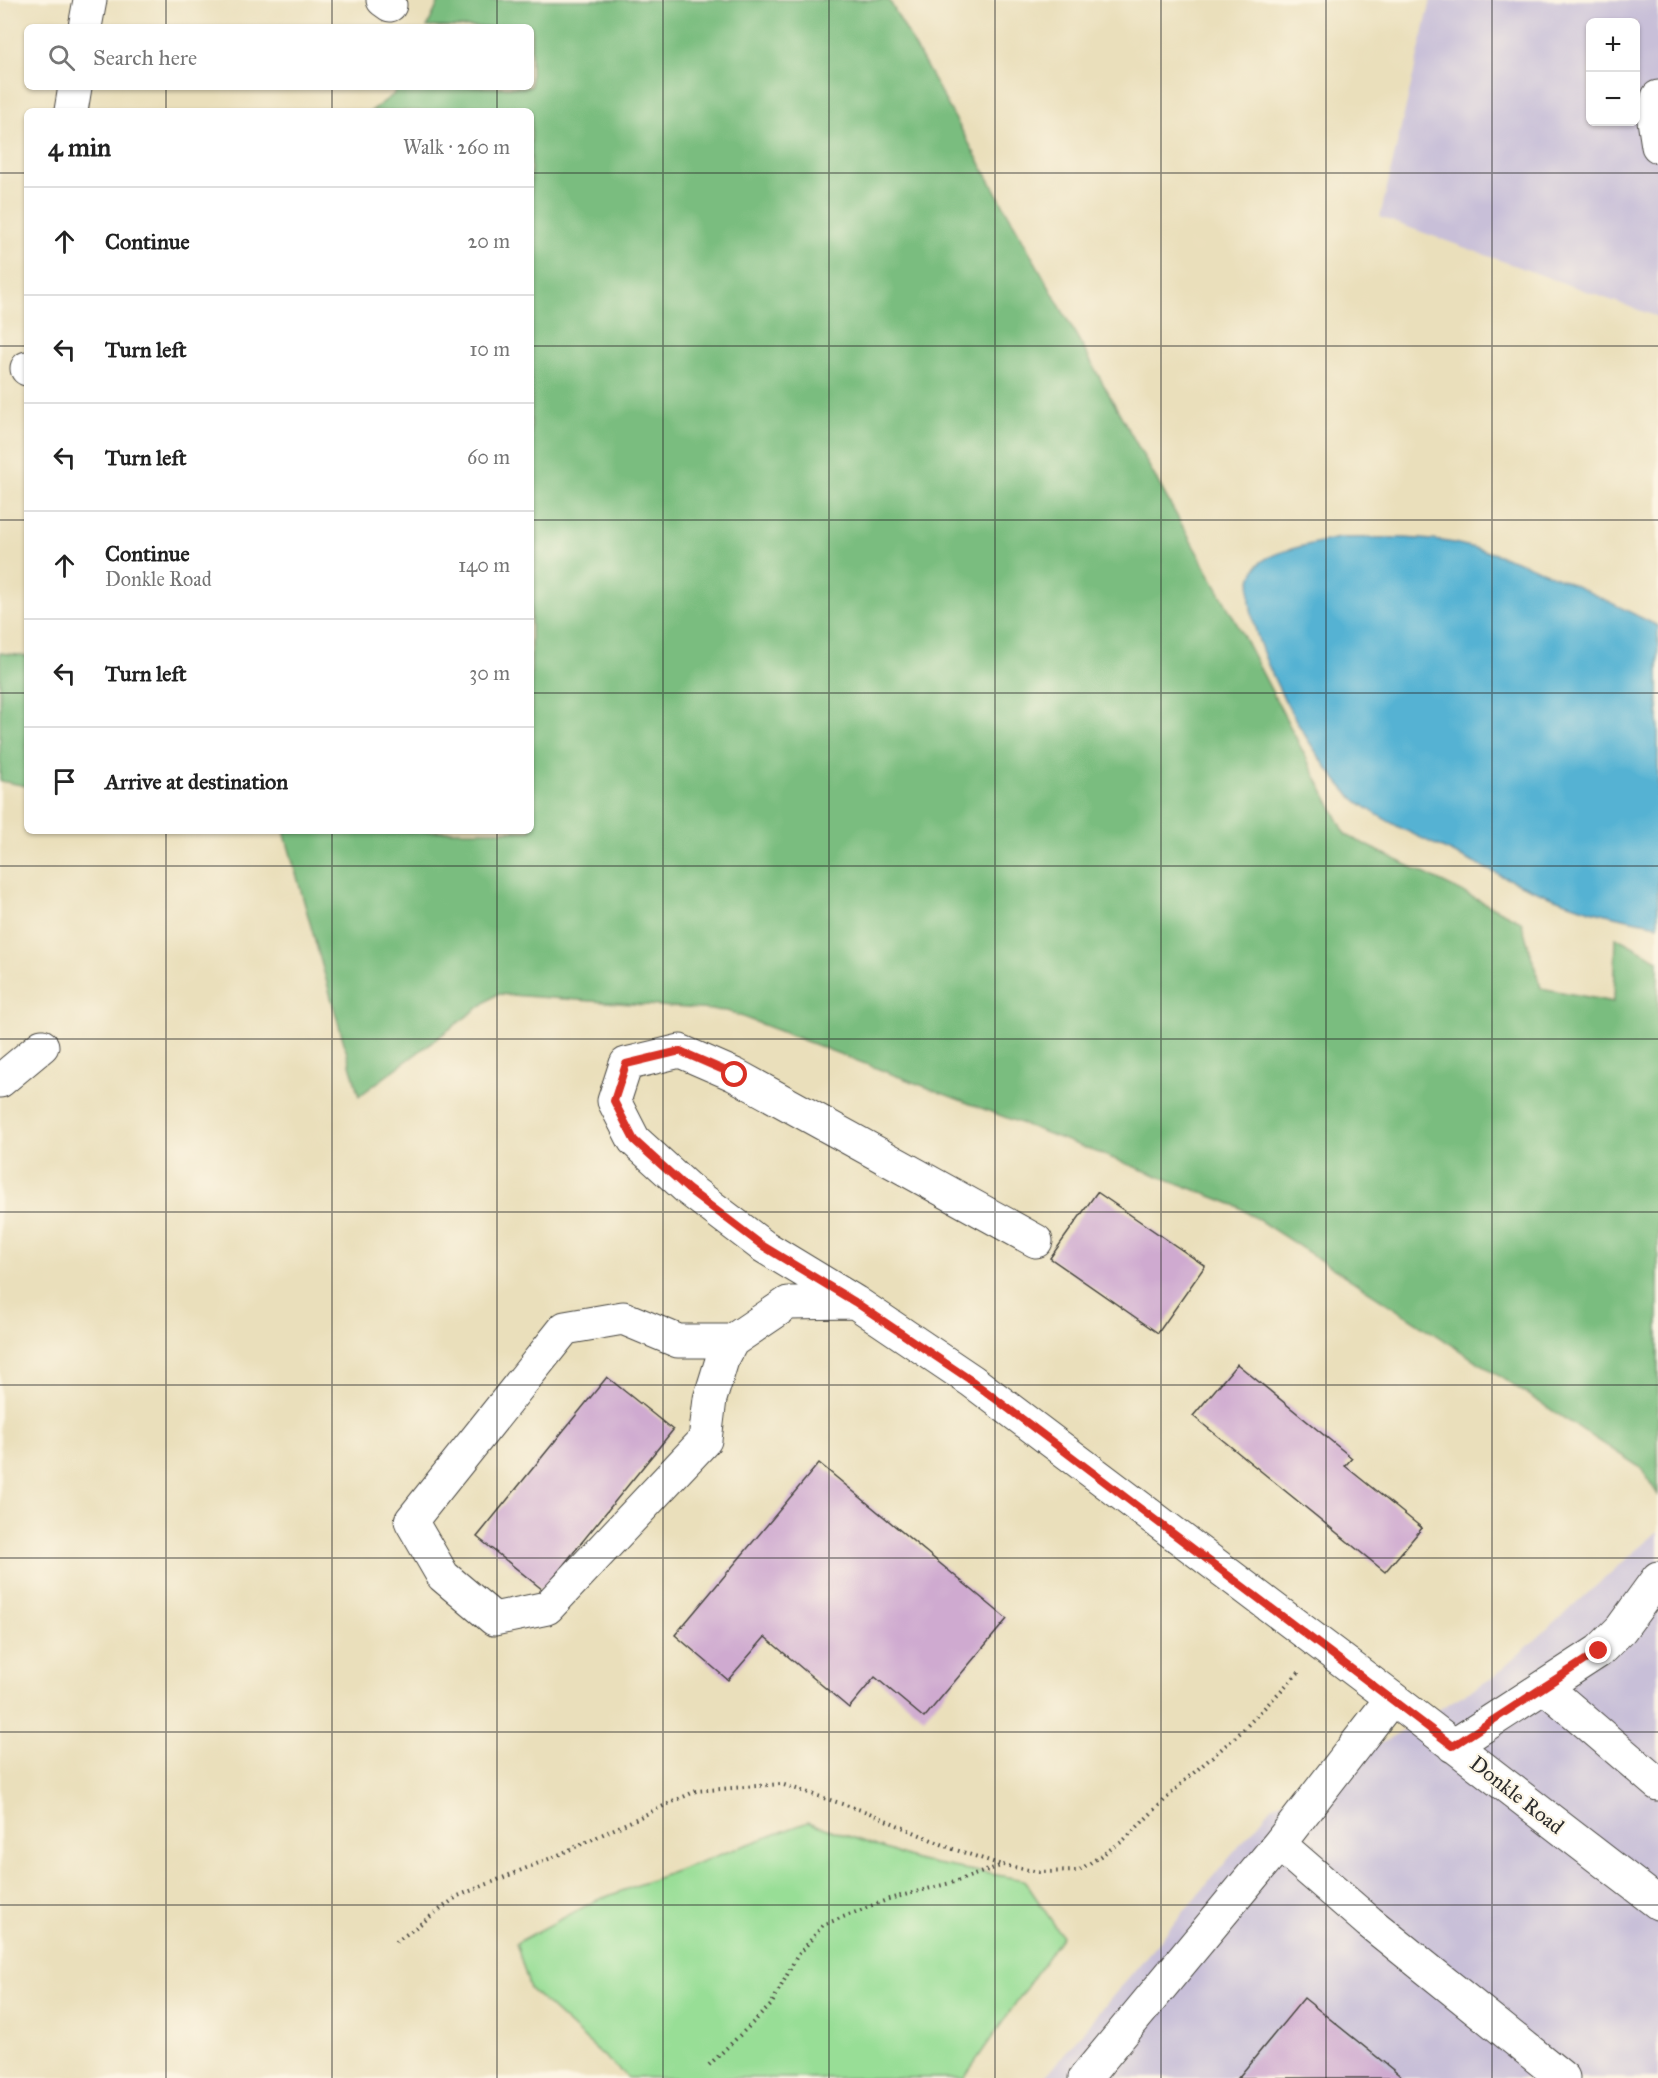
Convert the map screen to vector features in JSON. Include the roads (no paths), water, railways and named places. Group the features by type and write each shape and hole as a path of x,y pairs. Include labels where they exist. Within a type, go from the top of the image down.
{"street":[{"path":"86,24 90,0"},
{"path":"72,108 74,90"},
{"path":"1658,97 1654,120 1658,146"},
{"path":"0,1081 42,1046"},
{"name":"Donkle Road","path":"1036,1241 735,1075 680,1051 626,1064 614,1101 634,1140 688,1189 763,1246 855,1302 972,1381 1392,1698 1658,1903"},
{"path":"732,1341 678,1341 623,1318 565,1328 411,1521 443,1576 494,1619 547,1608 705,1440 710,1399 722,1360 732,1341 788,1303 855,1302"},
{"path":"1453,1746 1599,1651 1621,1629 1658,1578"},
{"path":"1545,1686 1658,1784"},
{"path":"1085,2078 1280,1844 1392,1698"},
{"path":"1280,1844 1369,1922 1563,2078"}],"water":[{"path":"1339,538 1426,539 1481,550 1559,578 1658,626 1658,925 1588,909 1512,881 1390,822 1357,801 1340,784 1320,758 1279,689 1263,652 1252,617 1250,587 1258,565 1273,555"}]}
